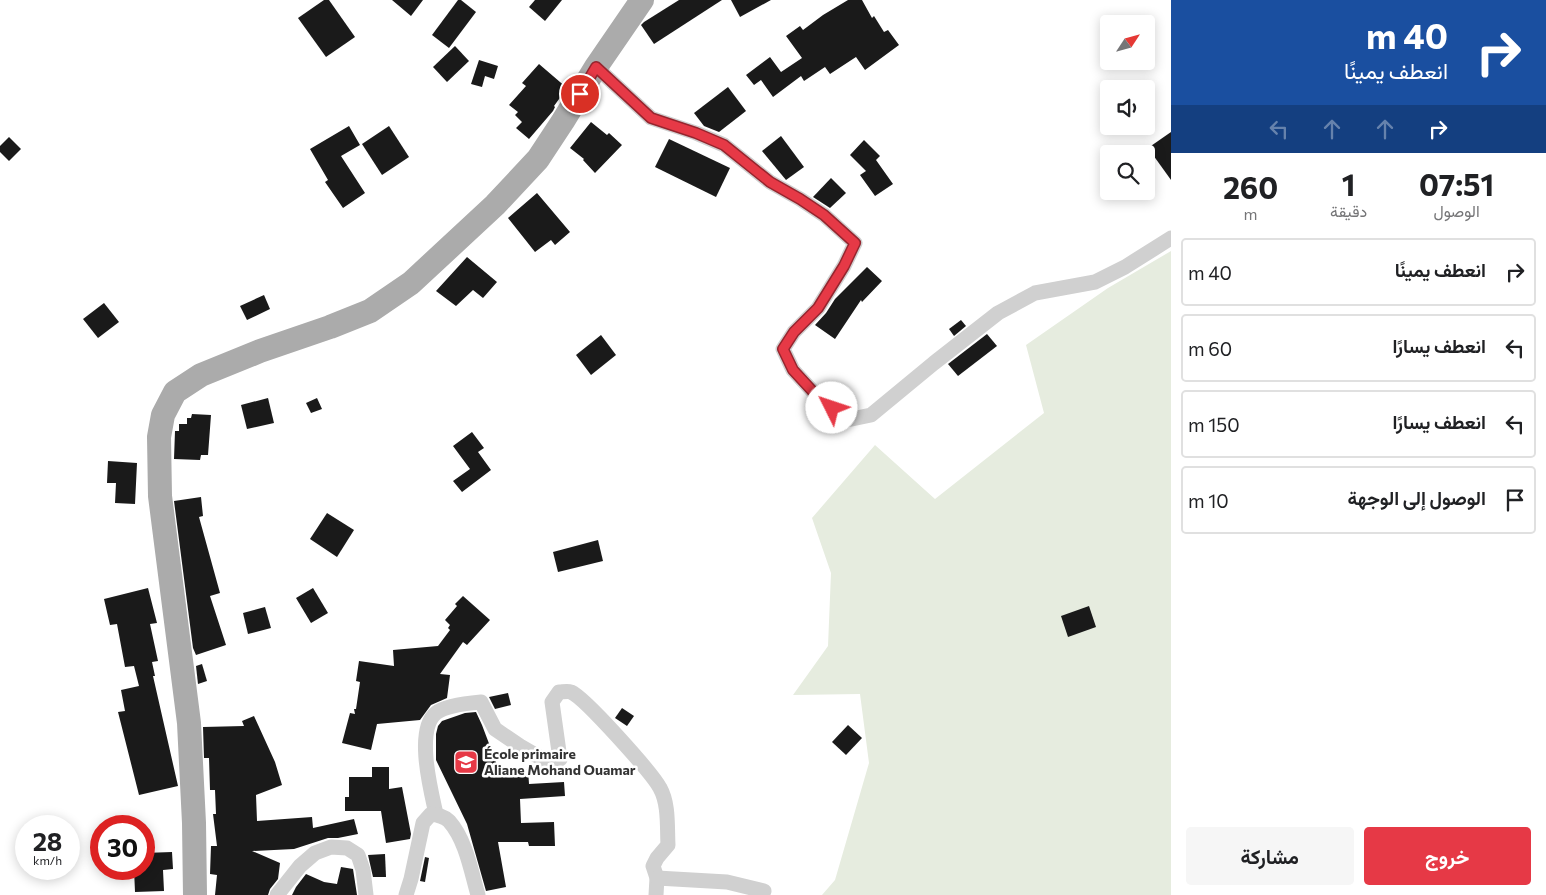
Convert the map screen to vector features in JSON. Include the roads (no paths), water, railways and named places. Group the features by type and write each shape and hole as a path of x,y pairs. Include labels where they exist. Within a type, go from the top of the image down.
{"main road":[{"path":"195,895 189,723 160,496 159,438 163,415 175,392 201,375 260,351 330,328 370,311 411,283 495,205 538,159 564,121 596,67 642,0"}],"street":[{"path":"596,67 651,118 696,133 724,145 770,182 824,215 855,243 844,266 818,308 794,332 783,349 793,370 817,396 847,420 871,415 934,362 998,313 1035,293 1095,282 1125,267 1171,238"},
{"path":"436,814 424,752 427,728 436,713 456,705 481,702 495,729 551,764 560,759 552,702 559,692 571,692 590,708 650,772 662,790 668,845 653,866 657,878 656,895"},
{"path":"406,895 423,823 431,814 440,815 449,821 461,841 478,895"},
{"path":"277,895 300,866 315,853 331,847 347,848 358,855 363,870 366,895"},
{"path":"657,878 727,882 764,892"}],"place":[{"name":"École primaire Aliane Mohand Ouamar","path":"466,762"}]}
